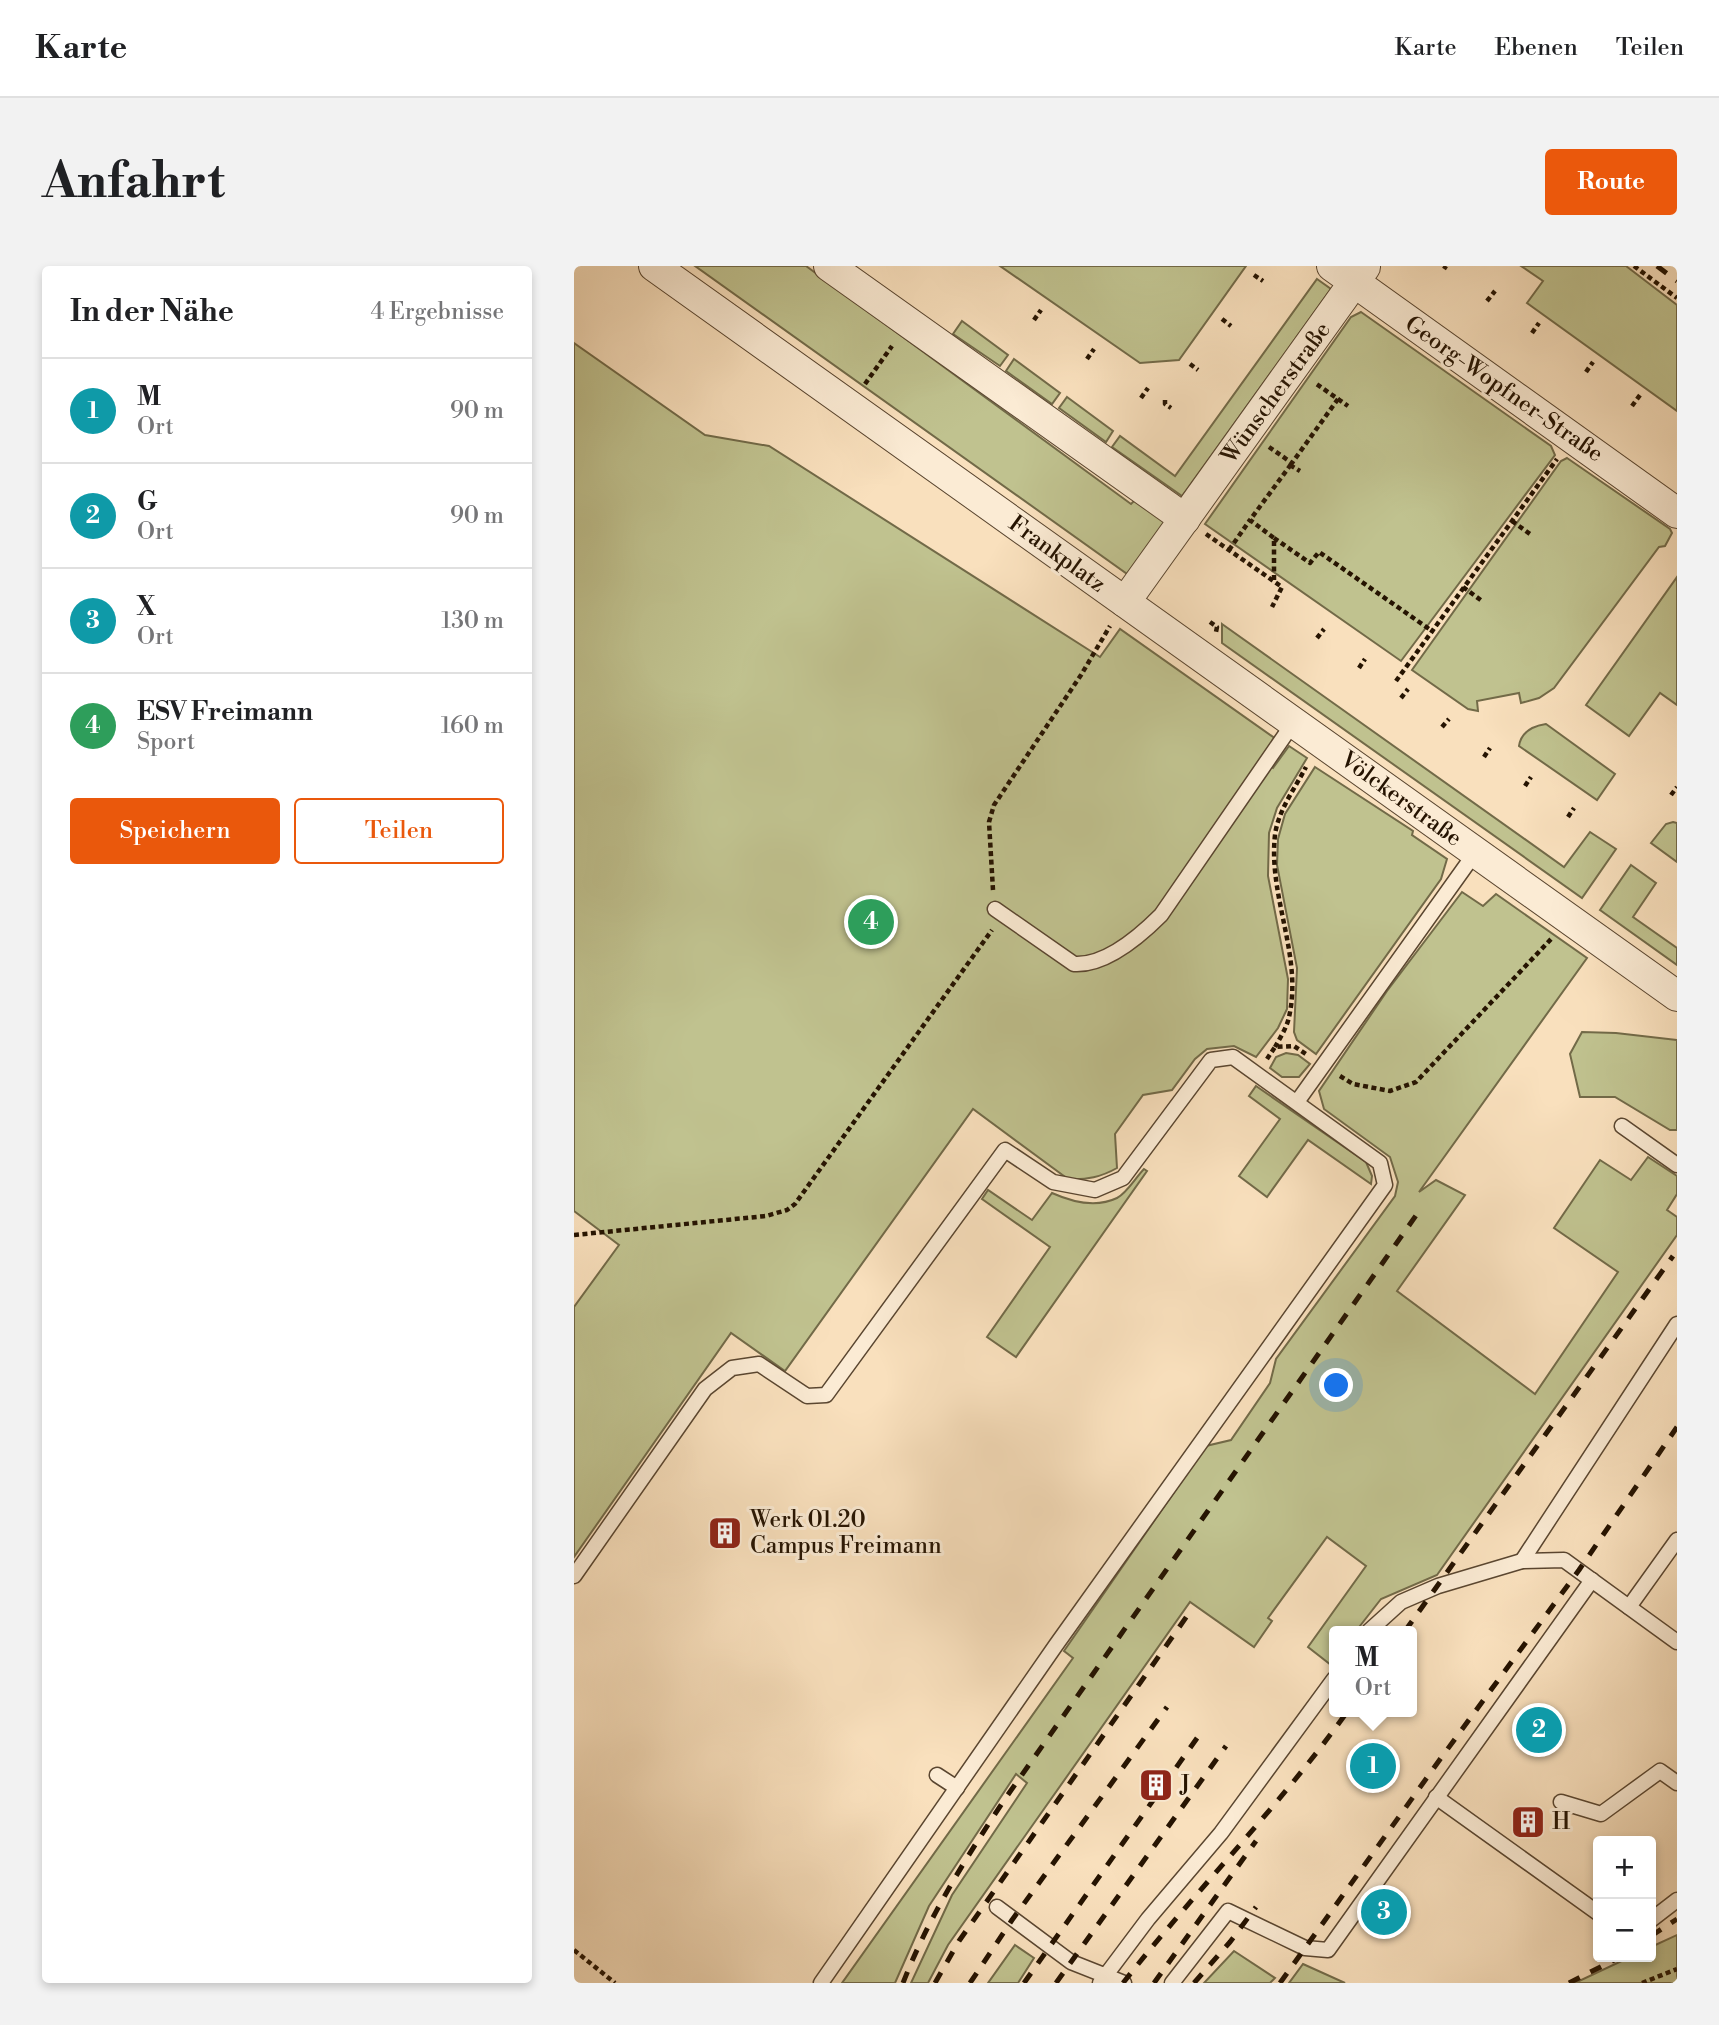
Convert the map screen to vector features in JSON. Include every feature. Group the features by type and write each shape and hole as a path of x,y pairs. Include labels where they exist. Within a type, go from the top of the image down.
{"street":[{"name":"Frankplatz","path":"654,266 1125,602 1185,519"},
{"path":"829,266 1185,519"},
{"name":"Wünscherstraße","path":"1185,519 1351,271"},
{"name":"Georg-Wopfner-Straße","path":"1351,271 1677,513"},
{"name":"Völckerstraße","path":"1125,602 1677,996"}],"lane":[{"path":"995,909 1074,964 1093,962 1141,936 1161,915 1294,722"},
{"path":"1297,1102 1475,853"},
{"path":"574,1576 705,1389 732,1368 759,1364 807,1396 826,1395 1006,1150 1054,1182 1095,1190 1123,1178 1211,1060 1233,1057 1380,1163 1385,1185 1064,1634 821,1983"},
{"path":"1622,1126 1677,1165"},
{"path":"1522,1561 1677,1324"},
{"path":"1629,1607 1677,1540"},
{"path":"1375,1626 1401,1602 1438,1586 1522,1561 1564,1560 1677,1642"},
{"path":"1172,1983 1228,1911 1305,1948 1328,1950 1592,1580"},
{"path":"1103,1979 1148,1919 1221,1833 1329,1686"},
{"path":"1561,1802 1601,1814 1660,1771 1677,1783"},
{"path":"937,1775 957,1788"},
{"path":"1436,1797 1593,1909"},
{"path":"1656,1916 1677,1900"},
{"path":"997,1907 1071,1962 1103,1979 1124,1983"}],"path":[{"path":"1634,266 1677,298"},
{"path":"1254,275 1263,281"},
{"path":"1487,301 1495,291"},
{"path":"1034,320 1041,310"},
{"path":"1222,319 1231,326"},
{"path":"1532,333 1539,323"},
{"path":"1087,359 1094,349"},
{"path":"1586,372 1594,362"},
{"path":"1191,364 1198,370"},
{"path":"1306,376 1348,406"},
{"path":"1140,398 1148,388"},
{"path":"1632,406 1640,395"},
{"path":"1229,550 1338,399"},
{"path":"1165,400 1165,404 1171,408"},
{"path":"1260,440 1300,471"},
{"path":"1396,681 1564,450"},
{"path":"1185,519 1282,587 1272,607"},
{"path":"1250,520 1310,563 1318,552 1432,631"},
{"path":"1511,521 1530,534"},
{"path":"1274,581 1275,537"},
{"path":"1463,587 1482,601"},
{"path":"574,1235 766,1216 787,1210 795,1204 989,936 995,909 990,813 1001,792 1081,675 1125,602"},
{"path":"1317,638 1324,629"},
{"path":"1359,668 1366,659"},
{"path":"1401,698 1408,690"},
{"path":"1442,727 1449,719"},
{"path":"1484,757 1490,748"},
{"path":"1256,1073 1275,1047 1289,1019 1293,976 1273,868 1275,832 1282,813 1312,757"},
{"path":"1525,786 1531,778"},
{"path":"1671,795 1677,787"},
{"path":"1568,817 1574,808"},
{"path":"1275,1047 1294,1046 1353,1084 1390,1091 1416,1082 1558,932"},
{"path":"574,1950 615,1983"},
{"path":"1642,1983 1677,1969"}],"green space":[{"path":"695,266 806,266 1131,504 1137,498 1166,521 1130,576"},
{"path":"1000,266 1246,266 1179,360 1140,363"},
{"path":"1521,266 1626,266 1677,305 1677,411 1527,303 1543,281"},
{"path":"1317,279 1331,289 1182,496 1112,447 1120,436 1175,476"},
{"path":"1361,312 1551,446 1555,455 1401,661 1205,524 1351,317"},
{"path":"962,321 1008,355 1000,366 953,334"},
{"path":"574,343 705,435 769,446 1100,657 1120,629 1276,739 1261,760 1273,768 1289,746 1307,758 1277,808 1269,833 1268,876 1288,979 1287,1009 1278,1028 1256,1057 1234,1046 1207,1049 1195,1059 1172,1090 1143,1095 1115,1134 1117,1168 1094,1177 1068,1179 973,1109 785,1371 731,1333 574,1557 574,1307 619,1245 574,1211"},
{"path":"1014,359 1060,393 1052,404 1006,371"},
{"path":"1067,397 1113,431 1106,442 1059,408"},
{"path":"1567,458 1672,533 1665,546 1659,547 1554,688 1539,698 1521,703 1519,693 1477,701 1478,711 1468,709 1412,670 1561,461"},
{"path":"1677,577 1677,705 1660,693 1629,736 1586,705"},
{"path":"1222,624 1564,867 1590,832 1616,849 1582,898 1222,643"},
{"path":"1546,724 1615,774 1597,800 1519,746 1528,730"},
{"path":"1315,767 1413,831 1412,835 1447,859 1441,879 1316,1054 1297,1040 1294,1032 1297,968 1277,865 1278,839 1285,814"},
{"path":"1677,823 1677,862 1651,843 1666,824"},
{"path":"1631,865 1656,883 1633,917 1677,948 1677,965 1600,910"},
{"path":"1462,892 1483,906 1496,894 1587,958 1419,1192 1436,1180 1465,1195 1397,1291 1535,1394 1618,1272 1554,1228 1600,1160 1631,1180 1648,1157 1677,1176 1677,1194 1667,1210 1677,1217 1677,1235 1437,1575 1381,1599 1360,1626 1329,1626 1329,1663 1308,1647 1366,1566 1327,1537 1268,1618 1272,1621 1254,1647 1190,1602 948,1945 928,1983 911,1983 952,1895 1027,1783 1016,1774 929,1906 895,1983 842,1983 1073,1658 1064,1651 1206,1446 1231,1440 1270,1383 1276,1359 1395,1196 1398,1182 1390,1157 1324,1109 1319,1091 1387,991"},
{"path":"1582,1032 1677,1040 1677,1130 1670,1130 1615,1097 1580,1097 1570,1054"},
{"path":"1286,1053 1298,1055 1310,1064 1299,1077 1282,1077 1270,1068 1276,1057"},
{"path":"1256,1086 1366,1162 1372,1176 1371,1184 1308,1140 1267,1197 1239,1176 1280,1119 1249,1096"},
{"path":"1144,1169 1147,1171 1016,1357 987,1337 1050,1247 982,1199 988,1190 1032,1220 1052,1193 1084,1203 1109,1201 1124,1192"},
{"path":"1677,1935 1677,1983 1575,1983 1619,1962 1656,1962 1656,1945"},
{"path":"1015,1945 1034,1958 1018,1983 988,1983"},
{"path":"1234,1951 1275,1978 1270,1983 1204,1983"},
{"path":"1303,1964 1345,1983 1289,1983"}],"railway":[{"path":"1657,266 1677,281"},
{"path":"903,1983 950,1887 1007,1796 1422,1207"},
{"path":"1409,1626 1673,1256"},
{"path":"1280,1983 1579,1570 1677,1427"},
{"path":"935,1983 959,1941 1187,1616"},
{"path":"970,1983 1012,1920 1167,1707"},
{"path":"1123,1983 1294,1781 1343,1717"},
{"path":"1024,1983 1202,1731"},
{"path":"1056,1983 1226,1746"},
{"path":"1154,1983 1256,1841"},
{"path":"1194,1983 1256,1907"},
{"path":"1656,1933 1677,1919"},
{"path":"1569,1983 1610,1962"}],"place":[{"name":"ESV Freimann","path":"871,922"},
{"name":"Werk 01.20 Campus Freimann","path":"725,1533"},
{"name":"G","path":"1539,1730"},
{"name":"M","path":"1373,1766"},
{"name":"J","path":"1156,1785"},
{"name":"H","path":"1528,1822"},
{"name":"X","path":"1384,1912"}]}
